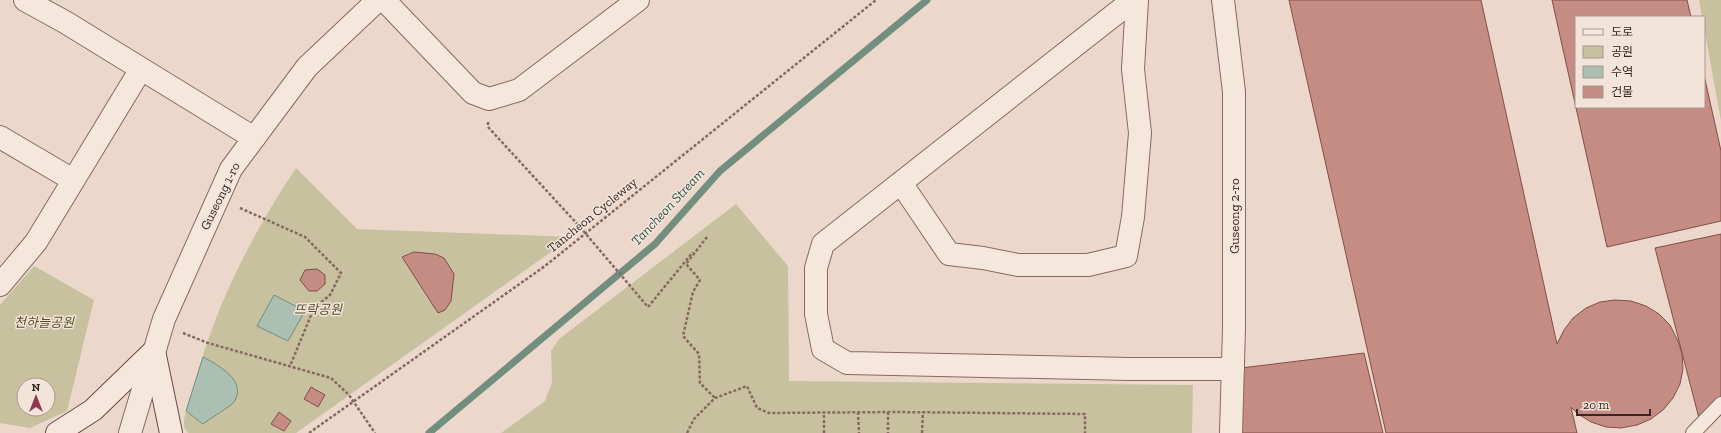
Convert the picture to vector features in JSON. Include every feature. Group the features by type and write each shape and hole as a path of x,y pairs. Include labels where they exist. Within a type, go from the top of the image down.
{"street":[{"path":"25,0 65,22 254,138"},
{"name":"Guseong 1-ro","path":"130,433 162,324 230,169 306,67 378,0"},
{"path":"384,0 473,92 490,99 519,90 638,0"},
{"path":"1133,0 823,244 816,268 816,314 823,349 847,362 1130,370 1233,370"},
{"path":"901,183 949,254 983,258 1018,265 1088,265 1126,256 1133,216 1140,133 1133,68 1136,0"},
{"name":"Guseong 2-ro","path":"1223,0 1234,92 1233,370 1231,433"},
{"path":"0,285 36,242 141,68"},
{"path":"0,137 73,180"},
{"path":"57,433 93,410 154,351"},
{"path":"154,351 171,433"}],"lane":[{"path":"1693,433 1721,404"}],"path":[{"name":"Tancheon Cycleway","path":"309,433 545,266 876,0"},
{"path":"488,128 580,227 648,307 706,237 686,264 700,280 693,292 683,336 699,354 700,383 715,398"},
{"path":"218,198 305,237 341,274 330,295 314,308 290,366"},
{"path":"162,324 208,343 331,378 354,402 374,433"},
{"path":"687,433 694,420 715,398 747,386 757,408 769,413 923,412 1085,414 1085,433"},
{"path":"824,412 824,433"},
{"path":"858,412 859,433"},
{"path":"888,412 888,433"},
{"path":"922,433 923,412"}],"green space":[{"path":"1699,0 1721,0 1721,121 1705,33 1705,16 1702,16"},
{"name":"뜨락공원","path":"296,168 357,229 572,237 296,433 188,433 184,427 184,419 212,328 232,280 256,234"},
{"path":"736,204 788,266 789,381 1193,385 1192,433 501,433 545,401 552,382 551,351 559,339"},
{"name":"천하늘공원","path":"34,266 94,300 67,411 56,416 56,377 16,377 16,417 54,417 30,428 0,423 0,305"}],"water":[{"path":"274,295 305,311 288,341 257,326"},
{"path":"203,357 216,364 229,375 237,387 237,394 232,404 203,424 186,411"}],"building":[{"path":"1289,0 1481,0 1557,344 1564,330 1573,318 1586,308 1600,302 1615,300 1631,301 1646,306 1659,314 1670,325 1677,339 1682,353 1683,369 1680,384 1673,398 1663,410 1651,419 1637,425 1621,428 1606,427 1591,422 1578,414 1571,407 1577,433 1386,433"},
{"path":"1552,0 1687,0 1691,16 1575,16 1575,103"},
{"path":"1705,79 1721,151 1721,221 1607,247 1576,108 1705,108"},
{"path":"1721,234 1721,404 1701,426 1655,248"},
{"path":"414,252 435,254 444,258 454,274 451,301 445,310 438,313 402,257"},
{"path":"317,269 325,275 325,284 317,291 309,291 300,280 305,270"},
{"path":"1364,353 1383,433 1231,433 1233,369"},
{"path":"311,387 325,395 318,407 304,399"},
{"path":"279,412 291,421 284,431 271,424"}],"waterway":[{"name":"Tancheon Stream","path":"429,433 655,244 720,171 927,0"}]}
